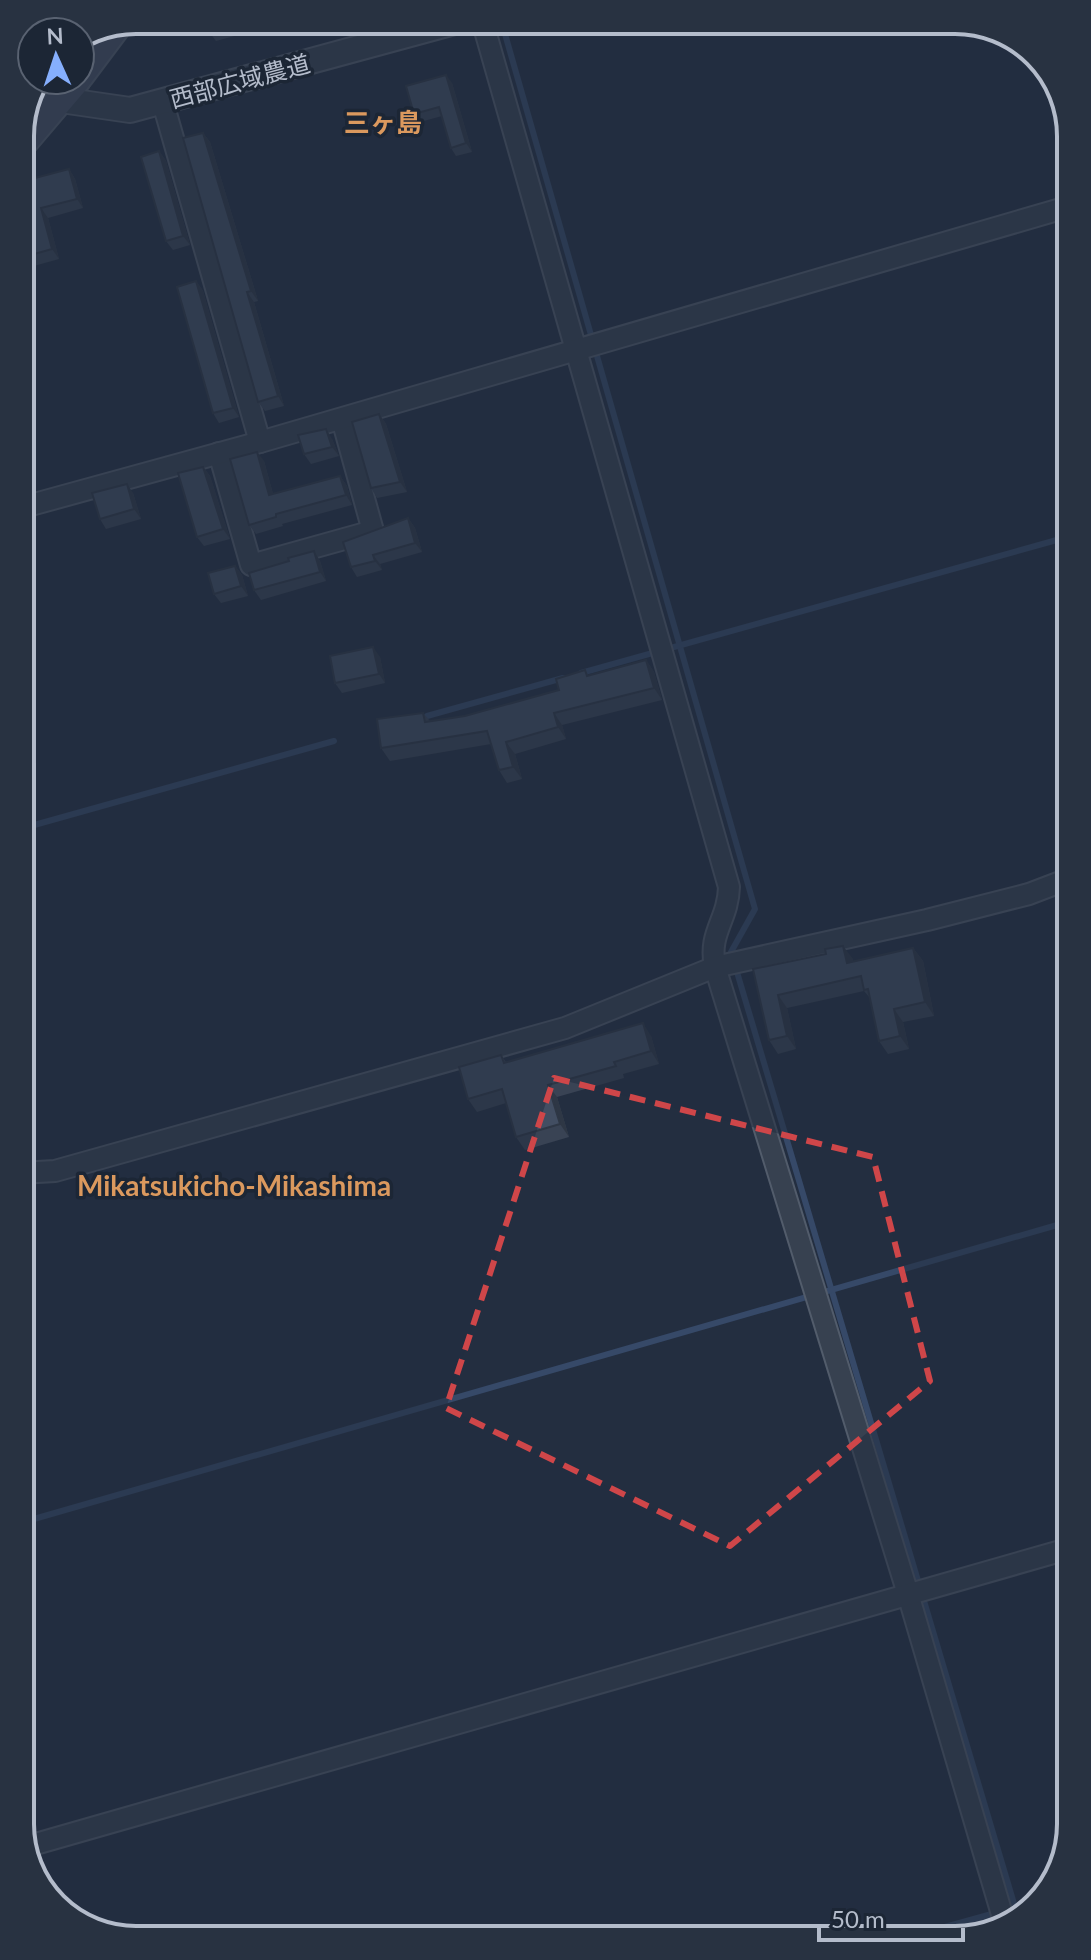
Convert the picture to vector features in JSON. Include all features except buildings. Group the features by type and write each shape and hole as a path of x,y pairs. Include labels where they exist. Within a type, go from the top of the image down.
{"main road":[{"path":"96,55 109,38"},
{"path":"34,131 64,96"}],"street":[{"name":"西部広域農道","path":"96,95 130,110 412,34"},
{"path":"486,34 729,887 729,906 710,945 715,967 908,1594 1002,1914"},
{"path":"163,103 260,442"},
{"path":"34,504 342,419 1057,210"},
{"path":"219,453 251,565 373,531 342,419"},
{"path":"34,1172 55,1171 565,1028 715,967 927,920 1029,894 1057,883"},
{"path":"36,1844 1057,1552"}],"highlighted area":[{"path":"554,1078 873,1157 930,1381 730,1546 446,1408"}],"waterway":[{"path":"505,34 755,909 731,952 1015,1907"},
{"path":"581,673 1057,540"},
{"path":"427,716 563,678"},
{"path":"34,825 334,741"},
{"path":"34,1519 1057,1225"},
{"path":"948,1926 999,1912"}],"district":[{"name":"三ヶ島","path":"383,123"},
{"name":"Mikatsukicho-Mikashima","path":"234,1186"}]}
